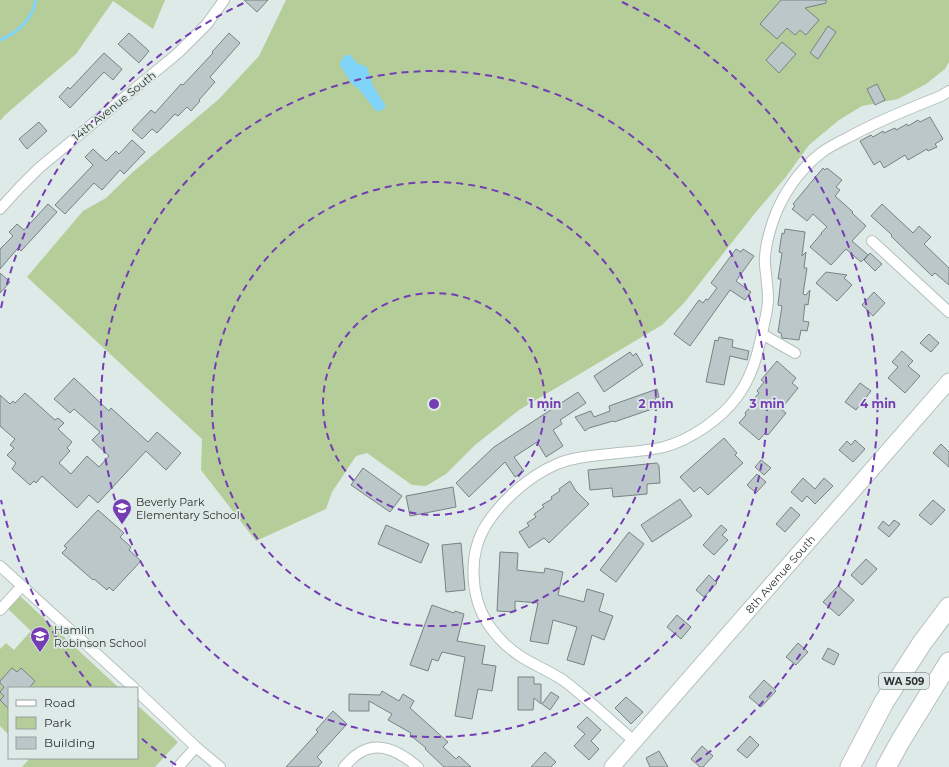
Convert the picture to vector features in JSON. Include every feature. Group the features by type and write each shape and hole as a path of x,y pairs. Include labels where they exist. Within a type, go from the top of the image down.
{"highway":[{"path":"864,742 884,702 922,643 949,607"},
{"name":"WA 509","path":"850,767 864,742 902,685 949,623"},
{"name":"WA 509","path":"886,767 949,662"}],"street":[{"name":"14th Avenue South","path":"0,209 39,168 178,53 207,24 224,0"},
{"path":"634,741 583,696 546,670 510,649 488,624 474,589 474,571 477,550 485,526 502,505 520,488 540,473 558,464 580,457 647,450 665,446 693,434 706,426 724,411 736,399 746,384 755,365 768,307 765,261 770,230 777,210 787,190 807,166 821,153 836,143 875,122 942,96 949,91"},
{"path":"872,241 949,312"},
{"path":"762,334 794,353"},
{"name":"8th Avenue South","path":"612,767 949,381"},
{"path":"0,566 133,687"},
{"path":"0,610 22,586"},
{"path":"138,692 196,747 220,767"},
{"path":"344,767 356,755 368,749 382,746 394,751 418,767"},
{"path":"178,767 196,747"}],"green space":[{"path":"0,0 165,0 153,29 113,1 76,54 0,121"},
{"path":"286,0 949,0 949,62 945,69 926,84 898,99 862,106 839,120 809,145 785,178 684,303 662,325 519,410 475,445 446,474 426,486 412,485 367,453 356,456 332,492 326,509 256,541 201,470 202,439 27,277 83,211 106,198 133,172 219,99 259,56"},
{"path":"20,596 118,687 8,687 8,734 0,726 0,649 6,643 14,650 31,631 8,609"},
{"path":"138,706 178,742 155,767 22,767 29,759 138,759"}],"water":[{"path":"345,55 350,55 357,63 367,67 373,86 386,106 381,111 376,111 360,90 352,84 340,65"}],"building":[{"path":"244,0 268,0 257,12"},
{"path":"781,0 826,0 826,3 805,8 819,20 806,35 800,30 795,35 787,28 777,39 760,24"},
{"path":"828,26 836,32 818,59 810,53"},
{"path":"129,33 149,51 139,63 118,44"},
{"path":"229,33 240,43 210,77 215,82 191,111 187,107 178,116 175,114 157,133 152,129 142,139 132,130 151,110 155,113 181,84 183,85 213,53 212,52"},
{"path":"782,42 796,54 779,73 766,60"},
{"path":"104,53 122,69 113,80 104,72 70,108 59,97 68,87 70,89"},
{"path":"877,84 885,100 875,105 867,89"},
{"path":"930,117 943,139 935,144 937,147 928,151 927,149 908,160 905,155 884,168 880,161 874,165 860,141 871,135 873,137 883,131 884,133 895,128 896,130 907,124 908,126 918,120 920,122"},
{"path":"39,122 47,131 27,149 19,139"},
{"path":"132,140 145,152 124,174 120,170 102,190 94,183 65,214 55,205 93,165 85,157 93,149 106,161 116,151 119,154"},
{"path":"823,168 825,170 827,168 842,180 836,187 840,190 835,196 866,226 852,241 868,255 861,262 846,249 831,265 810,247 827,227 813,214 807,221 792,209 795,206 793,204"},
{"path":"48,204 57,212 21,251 18,248 0,269 0,249 13,236 9,232 17,224 24,230"},
{"path":"882,204 913,233 919,226 931,237 924,244 949,268 949,285 935,273 932,276 871,216"},
{"path":"785,229 805,232 802,256 806,252 804,268 807,268 803,294 806,295 810,290 808,305 805,304 803,321 809,322 807,331 801,330 799,340 782,338 781,333 778,332 782,306 778,305 781,279 778,279 782,253 779,252 782,233 784,234"},
{"path":"736,249 741,252 743,249 754,256 736,281 751,292 745,300 730,290 690,346 674,334 699,300 703,303 706,299 708,300 717,288 711,283"},
{"path":"870,253 882,264 875,271 864,260"},
{"path":"826,272 847,275 844,278 852,285 837,301 816,283"},
{"path":"0,273 10,282 0,293"},
{"path":"874,292 885,303 873,316 862,305"},
{"path":"929,334 939,343 931,352 920,343"},
{"path":"719,337 733,340 732,347 749,351 747,360 730,356 724,385 706,382 715,340 718,341"},
{"path":"902,351 913,361 908,366 920,376 905,393 888,378 898,367 892,362"},
{"path":"630,352 633,356 636,353 643,365 604,392 594,376"},
{"path":"777,361 796,378 792,383 798,388 781,409 786,413 768,435 765,433 759,440 739,423 752,405 750,403 759,393 757,391 764,382 761,380"},
{"path":"74,378 109,411 111,408 148,442 157,432 181,453 166,470 146,451 98,503 89,495 77,508 42,476 36,483 34,481 30,485 12,469 16,463 7,455 14,448 10,445 15,439 0,426 0,395 10,404 13,401 15,403 25,393 55,420 58,418 64,423 58,429 72,442 67,448 70,451 59,463 71,474 87,456 99,467 109,456 92,440 100,432 74,409 70,413 54,399"},
{"path":"860,383 871,391 856,410 845,402"},
{"path":"657,389 659,397 655,398 658,407 614,422 613,421 589,428 585,431 575,417 591,411 594,417 610,411 609,406"},
{"path":"578,392 586,403 560,420 562,424 553,430 563,446 546,457 537,442 514,457 524,471 515,477 505,462 469,497 456,483 494,447"},
{"path":"724,438 737,453 735,455 743,463 708,495 700,487 694,492 680,477"},
{"path":"855,440 865,449 853,462 839,450 847,441 851,445"},
{"path":"941,444 949,452 949,467 933,453"},
{"path":"761,460 771,468 764,475 755,467"},
{"path":"657,463 659,466 660,483 647,484 647,494 613,497 612,488 590,490 588,470"},
{"path":"363,468 402,496 390,512 351,485"},
{"path":"757,474 766,482 756,493 747,485"},
{"path":"803,478 815,489 824,478 833,486 815,504 807,496 802,502 791,492"},
{"path":"570,481 576,491 589,504 549,543 544,538 529,548 519,532 529,526 527,523 536,517 534,514 544,507 542,505 552,499 551,497 560,491 559,489"},
{"path":"453,487 456,507 410,516 406,496"},
{"path":"680,499 692,516 652,542 641,525"},
{"path":"933,500 945,510 931,525 919,515"},
{"path":"791,507 800,515 785,532 776,524"},
{"path":"98,510 124,533 120,537 131,547 129,550 141,561 113,591 109,587 107,590 94,579 93,580 62,553 67,548 64,546"},
{"path":"894,520 900,524 889,537 878,528 883,521 889,526"},
{"path":"386,525 429,544 421,563 378,544"},
{"path":"721,525 727,530 722,535 728,540 714,555 703,545"},
{"path":"629,532 644,544 616,582 600,570"},
{"path":"461,543 465,590 446,592 442,545"},
{"path":"500,552 518,553 517,570 544,573 545,568 563,572 558,595 584,602 587,589 604,594 599,611 613,616 604,640 592,635 584,665 567,660 577,627 553,620 548,644 530,641 538,603 515,601 515,612 497,611"},
{"path":"866,559 877,569 862,585 851,575"},
{"path":"709,575 717,583 704,597 696,590"},
{"path":"838,586 854,600 839,616 823,602"},
{"path":"432,605 454,613 455,611 464,614 457,641 485,646 482,664 496,666 492,691 478,689 472,719 455,716 465,657 442,652 438,661 432,659 428,671 410,665"},
{"path":"677,615 691,627 681,639 667,627"},
{"path":"798,643 808,652 796,665 786,657"},
{"path":"828,648 839,654 834,665 822,659"},
{"path":"12,668 17,672 21,668 35,681 30,687 8,687 8,708 0,700 4,696 0,692 4,687 0,681"},
{"path":"518,677 534,677 534,684 541,684 541,704 534,698 533,710 518,710"},
{"path":"764,680 776,691 761,707 749,697"},
{"path":"382,691 399,701 403,694 414,701 410,708 448,742 443,747 456,759 459,756 471,767 444,767 425,749 426,748 410,735 411,733 388,720 392,714 369,701 369,711 349,711 349,694 380,695"},
{"path":"551,692 559,697 550,710 542,704"},
{"path":"626,697 643,712 631,724 615,708"},
{"path":"333,711 347,724 317,757 322,762 318,767 286,767 318,732 316,730"},
{"path":"587,717 601,730 591,741 599,749 589,760 574,746 585,734 577,727"},
{"path":"750,736 759,745 747,758 737,750"},
{"path":"702,746 713,756 703,767 700,767 691,759"},
{"path":"659,751 668,767 650,767 646,758"},
{"path":"545,752 556,762 551,767 531,767"}],"waterway":[{"path":"0,40 7,37 24,24 31,14 36,0"}],"place":[{"name":"Beverly Park Elementary School","path":"122,525"},
{"name":"Hamlin Robinson School","path":"40,653"}]}
